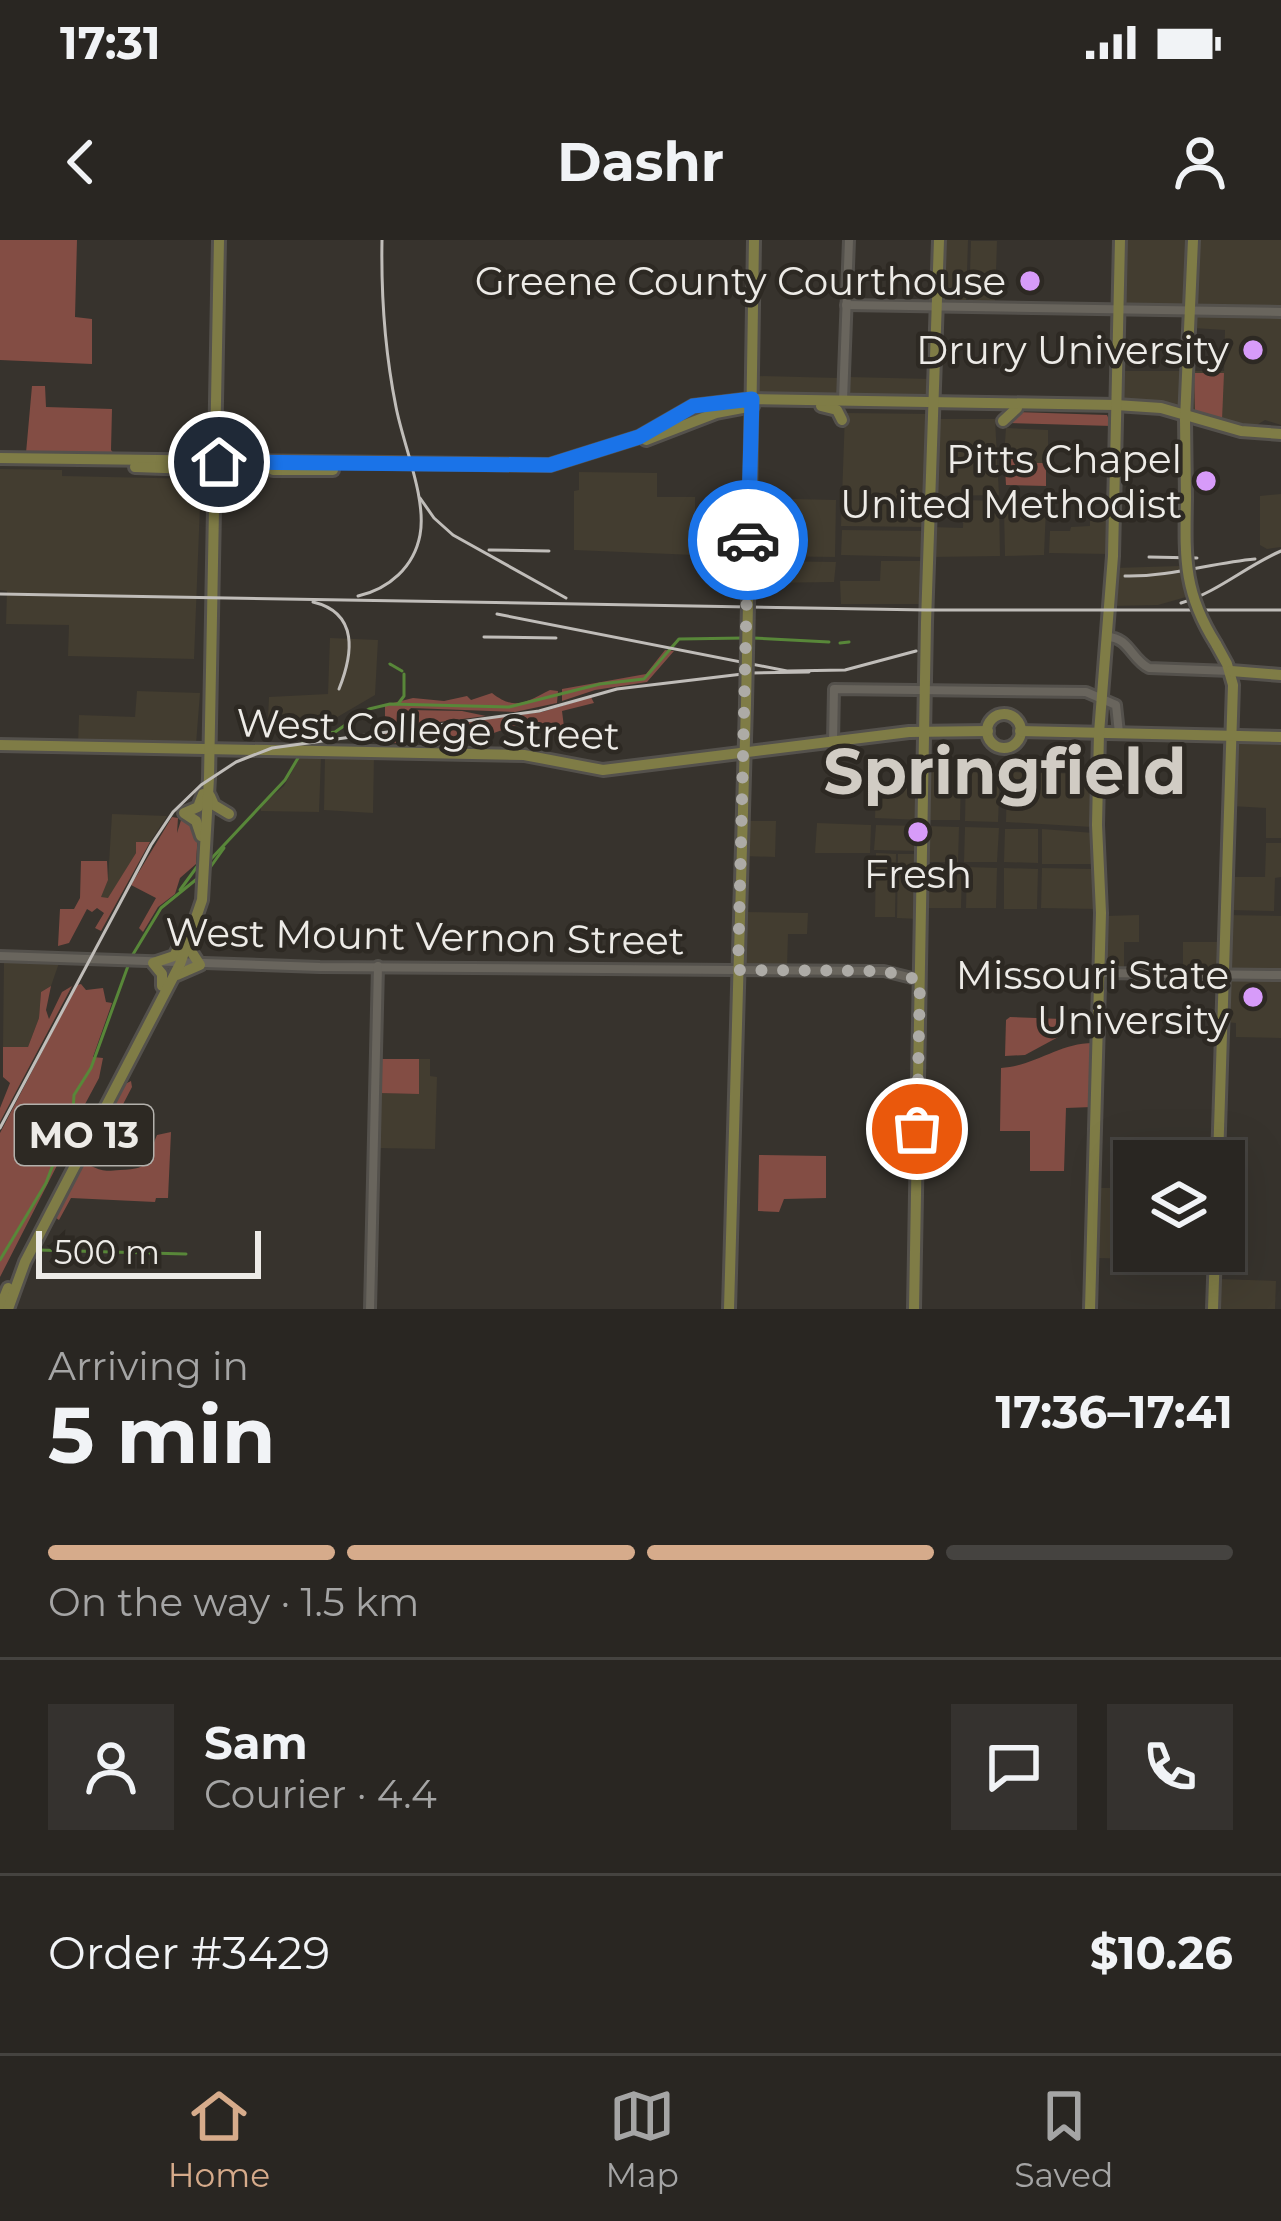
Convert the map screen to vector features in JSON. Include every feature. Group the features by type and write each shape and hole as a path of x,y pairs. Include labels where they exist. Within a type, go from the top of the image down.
{"main road":[{"name":"MO 13","path":"207,752 206,462 216,240"},
{"path":"729,1309 754,240"},
{"path":"914,1309 924,690 939,240"},
{"path":"1090,1309 1100,696 1113,556 1120,240"},
{"path":"1192,240 1186,578 1195,609 1231,671 1218,1140"},
{"path":"0,461 558,470 752,402 821,406 837,410 842,420"},
{"path":"206,462 236,466 550,465 639,437 693,406 752,402 1113,413"},
{"path":"821,406 843,403"},
{"path":"737,408 751,422"},
{"path":"999,411 1188,417 1281,436"},
{"path":"1188,417 1252,438 1281,436"},
{"path":"1241,430 1260,423"},
{"path":"1188,443 1196,428 1206,425"},
{"name":"MO 13","path":"7,1309 11,1287 177,964 201,889 214,494 206,462"},
{"path":"214,494 221,474 236,466"},
{"path":"1231,671 1281,673"},
{"path":"991,717 1019,718 1018,745 990,743 988,730 991,717"},
{"name":"West College Street","path":"0,745 524,754 590,770 924,730 988,730"},
{"path":"1020,731 1281,737"},
{"path":"188,751 204,732"},
{"path":"204,840 214,818 229,814 214,806 206,792"},
{"path":"204,840 196,821 184,813 198,807 206,792"},
{"path":"188,939 172,957 152,963 166,985 181,970 200,964"},
{"path":"188,939 192,958 200,964"},
{"path":"1214,1309 1215,1272"}],"street":[{"path":"843,403 849,240"},
{"path":"846,305 1118,310 1190,305 1281,312"},
{"path":"1105,637 1122,640 1137,661 1149,668 1231,671"},
{"path":"1208,670 1218,665 1219,649"},
{"path":"833,742 834,689 1086,692 1117,706 1119,733"},
{"name":"West Mount Vernon Street","path":"0,956 177,964 884,971 920,980"},
{"path":"370,1309 378,967"},
{"path":"1099,973 1281,975"}],"shaded area":[{"path":"0,240 77,240 75,317 92,319 92,364 0,360"},
{"path":"941,240 968,240 966,304 941,304"},
{"path":"1123,240 1188,240 1186,307 1123,307"},
{"name":"Drury University","path":"1195,240 1281,240 1281,425 1265,420 1252,428 1193,409 1192,371 1224,371 1225,330 1193,328"},
{"path":"971,241 997,241 995,304 969,303"},
{"path":"1120,371 1183,371 1184,404 1180,408 1122,402"},
{"path":"1194,373 1224,373 1222,420 1195,410"},
{"path":"757,376 839,378 841,395 758,396"},
{"path":"849,377 931,379 929,395 848,395"},
{"path":"32,386 45,386 46,407 112,409 111,450 115,455 26,453"},
{"path":"1013,412 1107,415 1112,426 1007,423"},
{"path":"845,413 931,414 926,527 841,526"},
{"path":"935,419 995,419 999,495 934,496"},
{"path":"1006,428 1048,430 1048,463 1004,456"},
{"path":"1033,457 1033,463 1046,463 1046,486 1006,485 1005,468 1011,468 1011,459"},
{"path":"0,469 62,470 62,476 201,479 194,659 68,656 69,625 6,624 7,591 0,590"},
{"path":"579,472 657,473 657,497 695,497 695,555 574,550 574,491 579,490"},
{"path":"1281,494 1281,547 1267,549 1260,545 1260,496"},
{"path":"754,498 836,500 835,557 754,556"},
{"path":"964,500 999,501 1000,556 932,557 932,527 963,528"},
{"path":"1046,508 1044,555 1005,556 1004,509"},
{"path":"1111,520 1109,554 1049,553 1050,531"},
{"path":"842,530 925,531 924,557 841,555"},
{"path":"753,561 836,562 834,582 753,583"},
{"path":"881,561 925,561 922,604 841,604 840,581 880,581"},
{"path":"1180,566 1186,597 1158,605 1110,606 1114,568"},
{"path":"330,638 378,640 375,695 334,719 268,719 269,697 328,694"},
{"path":"665,650 674,651 647,682 562,701 562,689 646,674"},
{"path":"137,691 200,693 196,744 78,745 79,715 135,717"},
{"path":"558,691 557,703 515,712 411,708 486,716 400,727 385,724 385,705 413,698 444,701 467,696 471,700 492,693 515,703"},
{"path":"591,697 594,703 562,711 564,727 519,724 491,734 476,732 456,742 442,738 385,744 385,732 542,712"},
{"path":"1235,739 1281,740 1281,838 1266,838 1266,808 1231,806"},
{"path":"301,755 321,756 319,812 261,811 284,786"},
{"path":"325,756 374,756 373,813 324,810"},
{"path":"961,771 960,820 926,820 926,772"},
{"path":"966,772 1000,773 998,822 965,821"},
{"path":"1007,772 1093,774 1092,827 1006,822"},
{"path":"876,786 920,787 921,820 875,818"},
{"path":"112,814 167,816 150,842 137,842 136,853 109,898 100,898 108,880"},
{"path":"172,817 178,818 177,833 182,817 191,820 198,832 196,864 180,878 175,894 158,907 143,932 139,928 156,898 131,885"},
{"path":"746,821 776,821 775,857 743,856"},
{"path":"817,823 871,825 870,853 815,853"},
{"path":"876,825 921,826 920,851 874,850"},
{"path":"925,826 959,827 958,862 925,862"},
{"path":"965,827 999,828 997,862 964,862"},
{"path":"1005,829 1038,829 1038,863 1004,862"},
{"path":"1042,829 1094,833 1097,864 1042,864"},
{"path":"136,842 150,842 101,931 95,928 104,913 87,909 69,943 58,946 60,909 74,909 80,898 81,861 107,861 108,880 101,897 108,898 136,853"},
{"path":"1266,843 1281,843 1274,911 1230,910 1228,877 1265,877"},
{"path":"876,853 896,854 895,917 875,917"},
{"path":"898,854 919,854 919,919 897,918"},
{"path":"926,866 962,867 961,908 925,908"},
{"path":"967,867 997,868 996,908 966,908"},
{"path":"1004,868 1038,869 1037,909 1004,909"},
{"path":"1042,868 1094,869 1097,909 1041,908"},
{"path":"743,912 808,913 807,934 788,934 787,968 743,968"},
{"path":"1139,915 1139,942 1124,942 1124,971 1104,970 1105,916"},
{"name":"Missouri State University","path":"1227,915 1281,916 1281,1038 1236,1037 1236,1023 1225,1022"},
{"path":"1183,942 1220,942 1219,971 1183,972"},
{"path":"4,961 59,963 51,986 41,992 39,1018 28,1047 3,1047"},
{"path":"81,984 86,990 103,988 106,1002 112,1003 93,1057 103,1058 99,1078 84,1106 89,1111 0,1277 0,1133"},
{"path":"51,986 49,1019 62,992 72,986 0,1122 10,1083 3,1077 3,1047 28,1047 39,1018 41,992"},
{"path":"1010,1017 1062,1019 1062,1035 1025,1055 1005,1056"},
{"path":"1093,1043 1092,1107 1066,1108 1064,1171 1030,1171 1030,1131 1000,1131 1001,1068"},
{"path":"378,1059 419,1059 419,1094 377,1093"},
{"path":"419,1059 430,1059 430,1076 437,1077 435,1149 377,1148 377,1093 418,1094"},
{"path":"131,1081 91,1166 109,1171 139,1168 147,1162 157,1135 171,1132 168,1198 155,1202 71,1198 59,1220 125,1084"},
{"path":"759,1155 826,1156 826,1198 784,1199 779,1212 758,1211"},
{"path":"1096,1188 1113,1188 1113,1258 1094,1258"},
{"path":"1218,1279 1276,1281 1275,1309 1217,1309"}],"waterway":[{"path":"300,747 307,736 335,732 369,709 390,704 509,707 600,684 644,679 679,639 744,638"},
{"path":"753,638 829,642"},
{"path":"840,643 849,642"},
{"path":"390,664 402,671"},
{"path":"398,704 404,696 404,674"},
{"path":"210,860 285,780 298,758"},
{"path":"209,869 224,848"},
{"path":"180,890 199,864"},
{"path":"132,956 161,908 198,878"},
{"path":"0,1260 46,1183 73,1112 74,1095 91,1068 128,966"},
{"path":"38,1250 186,1254"}],"railway":[{"path":"358,596 390,582 406,567 417,547 421,521 389,366 382,240"},
{"path":"420,498 453,535 566,598"},
{"path":"489,550 549,551"},
{"path":"1181,603 1281,551"},
{"path":"1149,557 1197,558"},
{"path":"1125,576 1255,559"},
{"path":"0,594 926,610 1281,610"},
{"path":"313,602 328,607 345,625 349,649 339,689"},
{"path":"497,614 787,671 845,670 916,651"},
{"path":"484,637 556,638"},
{"path":"0,1128 151,845 173,812 201,785 236,762 272,748 539,711 617,689 751,673 809,672"}],"way so far":[{"path":"748,540 738,970 884,971 920,980 917,1129"}],"place":[{"name":"Greene County Courthouse","path":"1030,281"},
{"name":"Drury University","path":"1253,350"},
{"name":"Pitts Chapel United Methodist","path":"1206,481"},
{"name":"Fresh","path":"918,832"},
{"name":"Missouri State University","path":"1253,997"}],"district":[{"name":"Springfield","path":"1005,771"}],"route":[{"path":"219,462 550,465 639,437 693,406 752,399 748,540"}]}
